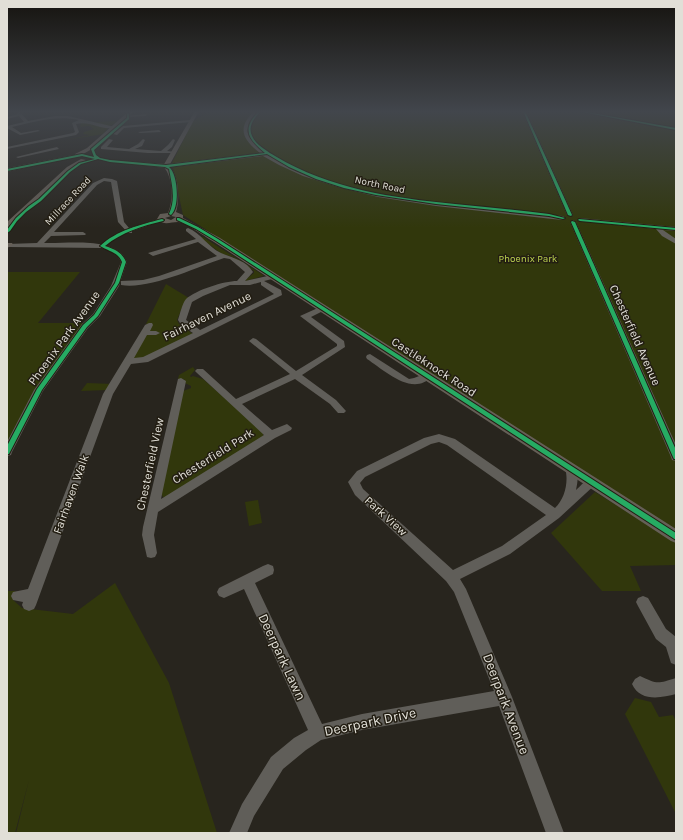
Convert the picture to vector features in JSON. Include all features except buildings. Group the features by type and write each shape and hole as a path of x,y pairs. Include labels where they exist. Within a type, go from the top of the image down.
{"main road":[{"path":"7,226 69,168 87,156 92,150"},
{"path":"162,220 170,222 174,217 176,199 170,169 166,166 174,152"},
{"path":"7,221 57,176 73,158 87,156"},
{"path":"73,158 87,156"},
{"name":"Castleknock Road","path":"174,217 197,228 268,279 323,309 676,537"}],"street":[{"path":"29,166 15,157 47,150"},
{"path":"133,150 174,152"},
{"name":"North Road","path":"260,150 284,166 307,176 376,196 411,202 563,218 566,221 574,219 676,229"},
{"name":"Chesterfield Avenue","path":"542,150 574,219 676,457"},
{"path":"141,158 148,152"},
{"path":"87,156 97,159 166,166 264,154"},
{"path":"7,170 54,160 73,158"},
{"name":"Millrace Road","path":"39,245 96,183 106,180 114,181 121,222 129,231 162,220"},
{"path":"658,228 664,235 676,242"},
{"path":"188,230 218,254 232,258 250,271 239,283"},
{"path":"49,234 83,234"},
{"path":"151,253 153,254 199,240"},
{"name":"Phoenix Park Avenue","path":"7,452 39,390 84,326 96,316 115,286 124,262 119,254 110,248 102,246 8,245"},
{"path":"115,286 155,283 223,256"},
{"path":"200,334 185,324 182,320 189,302 200,294 225,285 250,283 268,279"},
{"name":"Fairhaven Avenue","path":"128,361 145,360 278,295 278,292 268,279"},
{"path":"124,283 155,283"},
{"path":"235,404 296,375 334,352 342,345 304,317 323,309"},
{"name":"Fairhaven Avenue","path":"116,383 149,325"},
{"path":"144,333 156,333"},
{"path":"252,341 327,398 341,411"},
{"path":"370,357 406,381 417,381 427,376"},
{"path":"200,371 271,435"},
{"name":"Chesterfield View","path":"151,553 148,535 181,381"},
{"name":"Fairhaven Walk","path":"18,596 31,600 108,394 116,383"},
{"name":"Chesterfield Park","path":"154,509 271,435 287,428"},
{"name":"Park View","path":"451,577 359,492 354,482 361,474 428,441 440,438 451,442 555,515"},
{"path":"566,506 573,477 570,468"},
{"path":"451,577 506,550 555,515 592,482"},
{"path":"224,592 268,570"},
{"name":"Deerpark Avenue","path":"451,577 459,589 504,697 555,833"},
{"name":"Deerpark Lawn","path":"246,581 318,733"},
{"path":"643,602 661,634 675,649"},
{"path":"640,684 646,689 651,690 676,686"},
{"name":"Deerpark Drive","path":"238,833 248,810 277,763 300,744 318,733 362,722 504,697"}],"green space":[{"name":"Phoenix Park","path":"178,150 676,150 676,531 183,215 173,168 175,163 172,163"},
{"path":"201,237 203,237 263,276 246,281 245,280 254,273 254,271 233,257 222,254"},
{"path":"7,272 80,272 38,323 83,323 7,447"},
{"path":"166,284 189,298 184,303 177,320 179,324 193,334 156,353 134,360 133,357 149,331 150,325 146,324"},
{"path":"193,367 195,370 190,376 191,377 193,376 203,379 263,432 263,437 166,498 163,497 161,493 183,391 191,388 191,386 185,383 184,379 178,379 179,375"},
{"path":"87,383 113,384 107,390 81,391"},
{"path":"595,492 676,542 676,565 630,566 641,591 602,591 551,533"},
{"path":"258,500 262,523 249,526 245,502"},
{"path":"115,583 169,683 217,833 16,833 29,780 15,833 7,833 7,591 15,591 13,600 22,608 73,614"},
{"path":"635,698 651,702 659,717 673,715 676,721 676,814 625,714"}],"cycle path":[{"path":"7,232 22,214 40,200 73,168 80,164 99,158 95,156 92,150"},
{"path":"264,150 290,167 317,178 376,194 436,203 549,215 563,218"},
{"path":"541,150 570,215"},
{"path":"166,166 269,153"},
{"path":"7,170 82,155 110,161 166,166 170,169 175,192 175,203 171,214"},
{"path":"178,219 217,240 676,537"},
{"path":"102,246 116,236 138,227 162,220"},
{"path":"580,220 676,229"},
{"path":"573,222 676,457"},
{"path":"7,452 39,390 85,326 96,316 117,283 124,262 122,257 115,251 102,246"}]}
